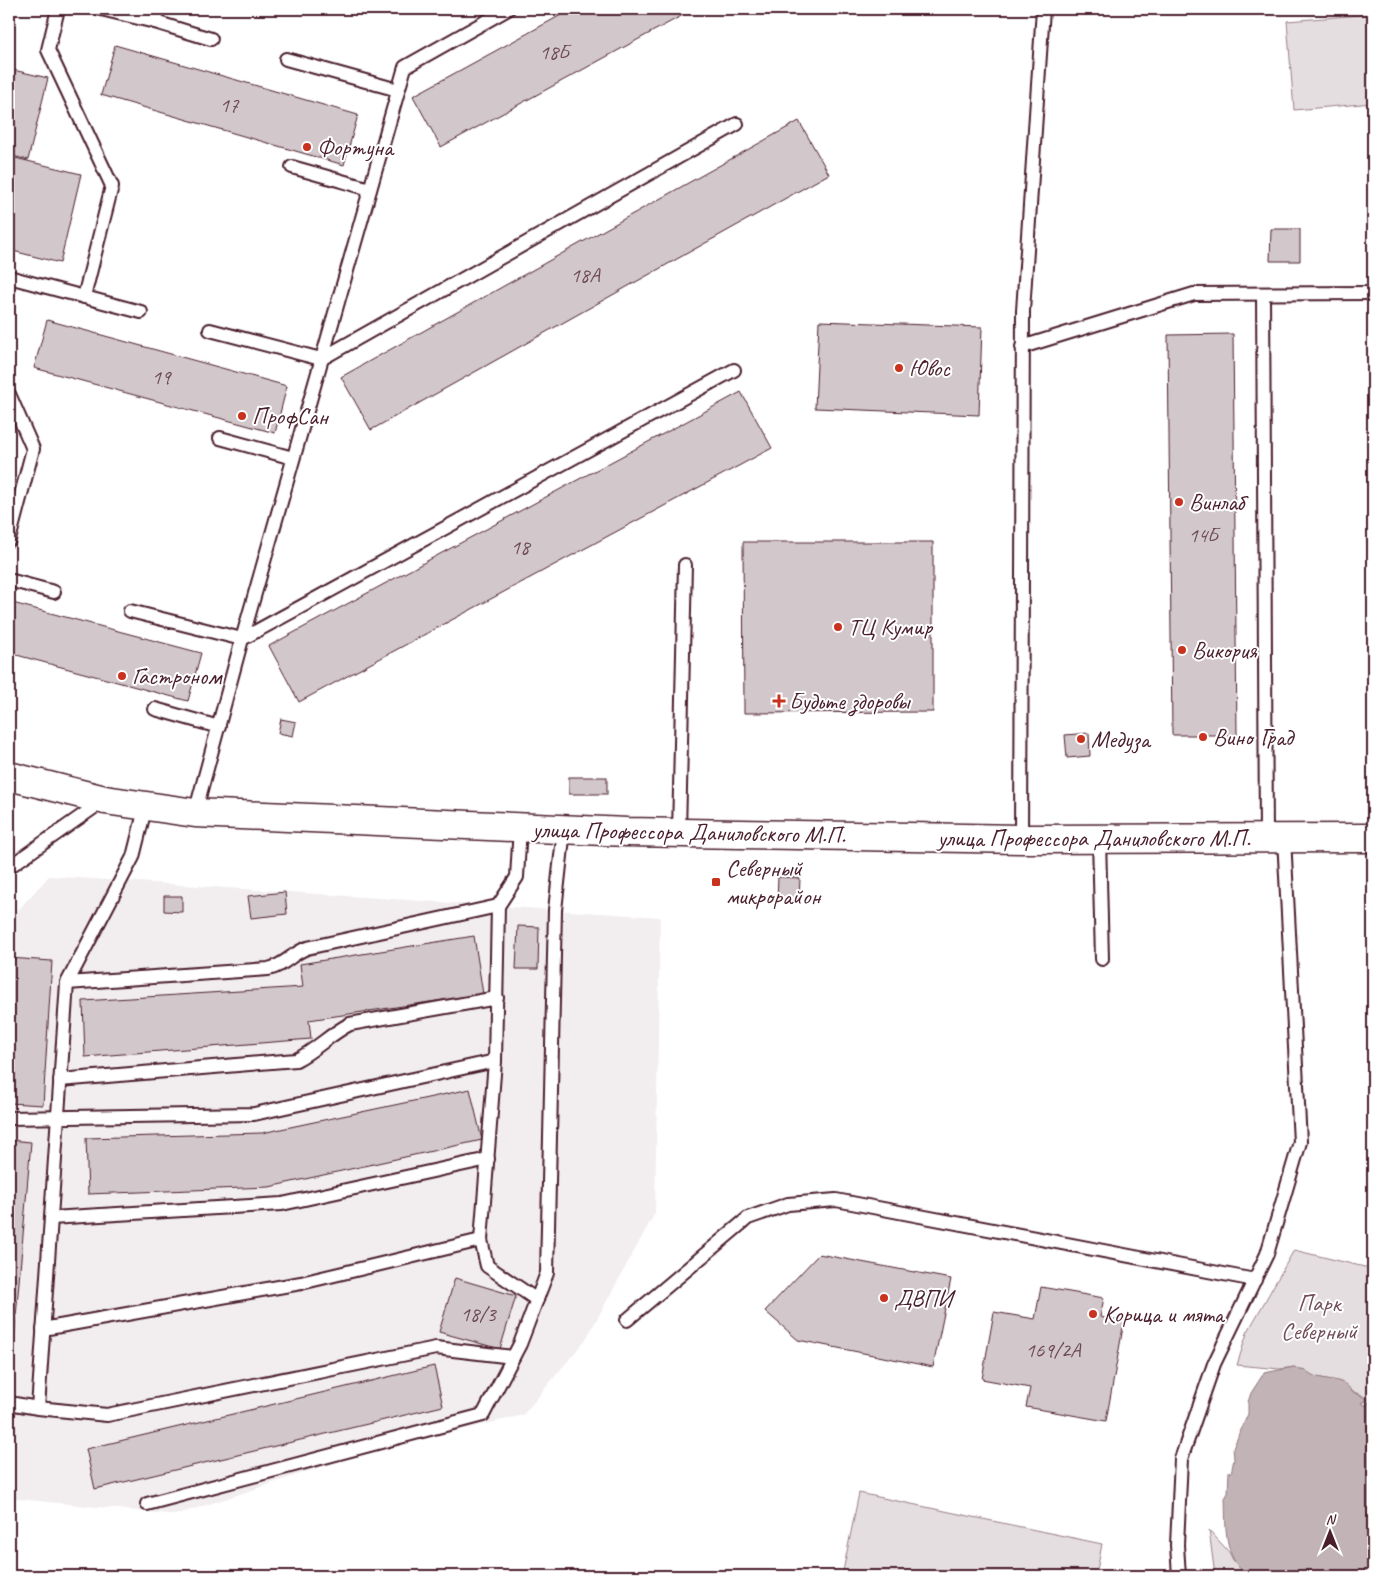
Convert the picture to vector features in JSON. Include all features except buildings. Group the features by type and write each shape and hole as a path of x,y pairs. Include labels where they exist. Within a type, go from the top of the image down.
{"main road":[{"name":"улица Профессора Даниловского М.П.","path":"9,776 105,800 195,813 679,833 1100,839 1373,838"}],"lane":[{"path":"58,9 48,50 112,186 84,297"},
{"path":"101,9 155,22 212,39"},
{"path":"155,22 159,9"},
{"path":"195,813 242,639 405,67 508,9"},
{"path":"1021,838 1022,311 1043,9"},
{"path":"286,59 398,90"},
{"path":"210,330 321,359 737,124"},
{"path":"292,167 370,189"},
{"path":"9,278 141,312"},
{"path":"1022,348 1194,294 1373,293"},
{"path":"1179,1576 1177,1545 1181,1459 1214,1364 1267,1254 1300,1142 1275,838 1263,294"},
{"path":"130,611 242,639 734,370"},
{"path":"9,394 33,449 9,540"},
{"path":"220,438 293,458"},
{"path":"679,833 685,565"},
{"path":"9,580 54,592"},
{"path":"155,709 219,727"},
{"path":"9,867 105,800"},
{"path":"38,1408 67,983 133,857 146,806"},
{"path":"520,827 517,876 498,906 495,1061 481,1240 487,1266 537,1300"},
{"path":"147,1504 483,1415 513,1357 547,1273 555,910 564,829"},
{"path":"1100,839 1102,959"},
{"path":"67,983 268,970 279,967 296,952 306,948 498,906"},
{"path":"60,1080 296,1060 310,1054 338,1030 350,1024 497,998"},
{"path":"9,1118 254,1114 495,1061"},
{"path":"51,1218 282,1204 488,1159"},
{"path":"626,1320 748,1218 788,1204 836,1200 1255,1280"},
{"path":"43,1329 301,1283 481,1240"},
{"path":"9,1403 107,1415 436,1348 513,1357"}],"shaded area":[{"path":"49,876 660,917 655,1213 586,1339 523,1415 358,1455 176,1515 9,1498 9,920"},
{"path":"1294,1367 1318,1377 1343,1383 1351,1391 1368,1399 1362,1403 1366,1406 1369,1402 1373,1402 1373,1576 1248,1576 1240,1569 1230,1551 1226,1530 1225,1498 1228,1493 1229,1471 1231,1473 1234,1459 1233,1448 1248,1414 1248,1402 1251,1393 1264,1373"}],"green space":[{"path":"1373,14 1373,103 1294,110 1287,21"},
{"name":"Парк Северный","path":"1294,1250 1373,1269 1373,1402 1369,1402 1366,1406 1361,1403 1366,1401 1362,1395 1351,1391 1340,1382 1312,1376 1307,1371 1294,1367 1280,1369 1237,1365 1247,1333"},
{"path":"859,1493 1102,1544 1096,1576 842,1576"},
{"path":"1209,1530 1229,1552 1233,1560 1248,1576 1215,1576"}],"place":[{"name":"Фортуна","path":"307,147"},
{"name":"Ювос","path":"899,368"},
{"name":"ПрофСан","path":"242,416"},
{"name":"Винлаб","path":"1179,502"},
{"name":"ТЦ Кумир","path":"838,627"},
{"name":"Викория","path":"1182,650"},
{"name":"Гастроном","path":"122,676"},
{"name":"Будьте здоровы","path":"779,701"},
{"name":"Вино Град","path":"1203,737"},
{"name":"Медуза","path":"1081,739"},
{"name":"Северный микрорайон","path":"716,882"},
{"name":"ДВПИ","path":"884,1298"},
{"name":"Корица и мята","path":"1093,1314"}]}
